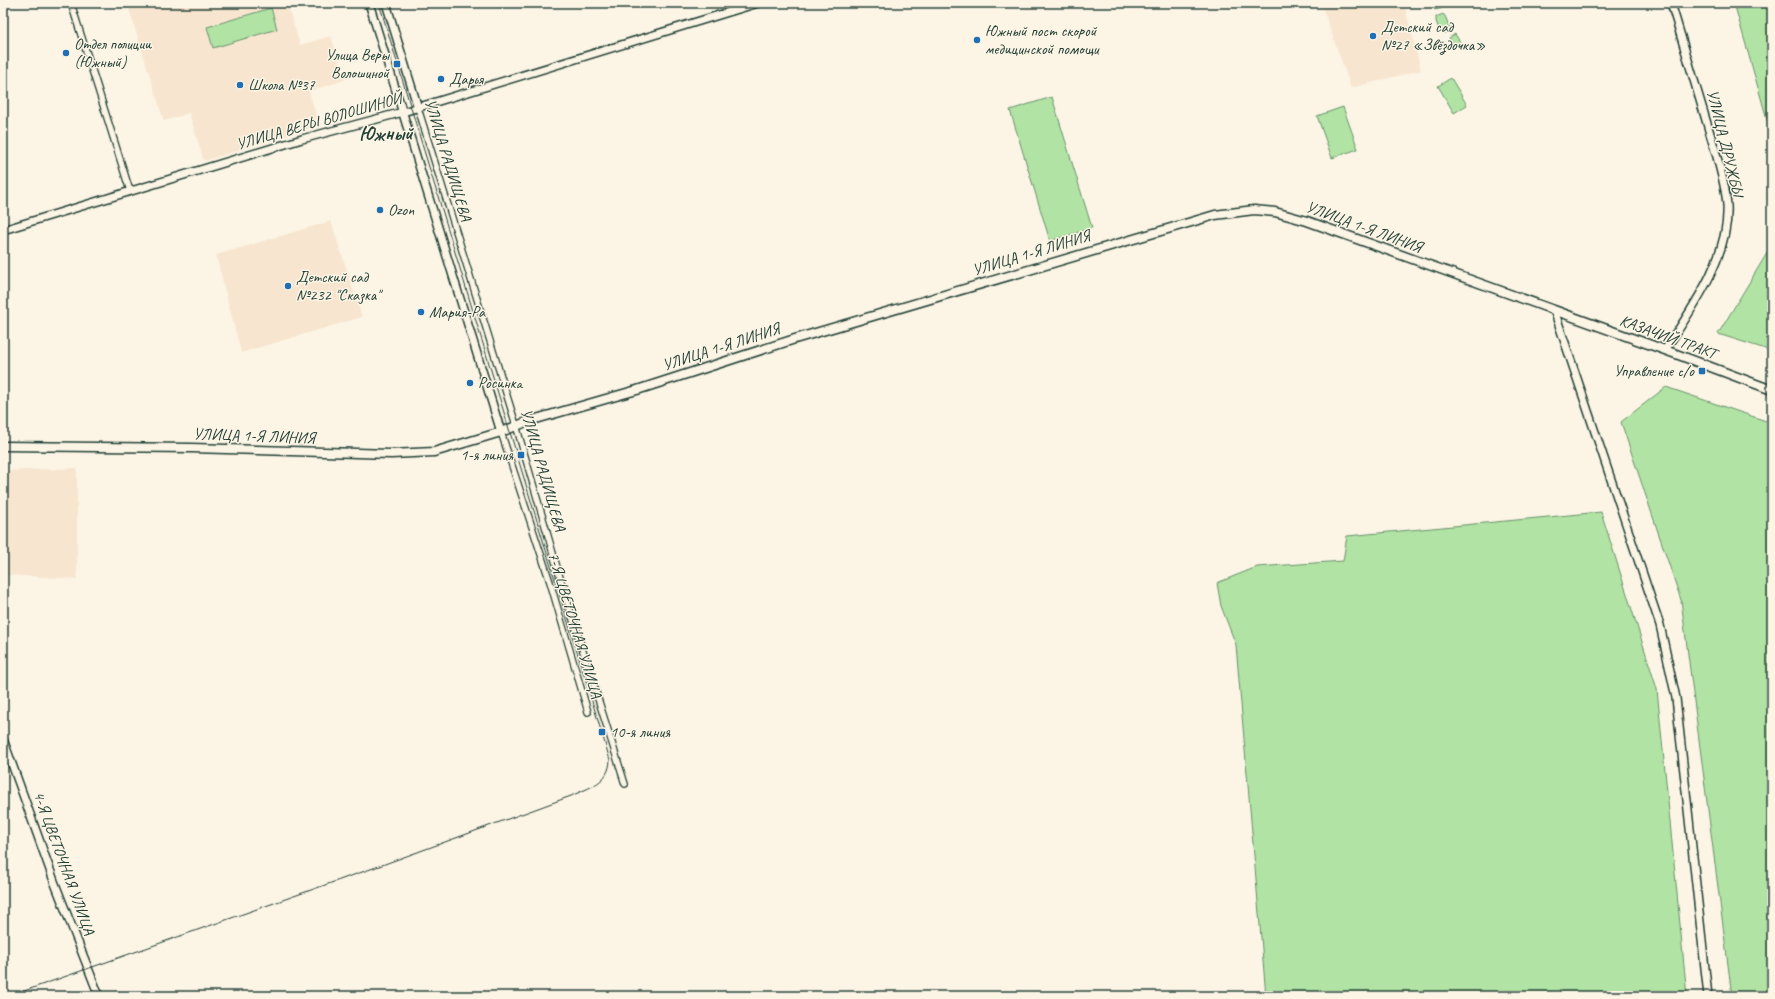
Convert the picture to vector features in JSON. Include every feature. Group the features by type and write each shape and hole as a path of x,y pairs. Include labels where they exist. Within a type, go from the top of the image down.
{"main road":[{"name":"УЛИЦА 1-Я ЛИНИЯ","path":"3,446 191,448 398,454 434,452 501,432 516,425 636,390 795,338 1214,214 1232,212 1261,211 1291,216 1554,310"},
{"name":"КАЗАЧИЙ ТРАКТ","path":"1554,310 1772,390"}],"street":[{"path":"71,3 130,191"},
{"name":"УЛИЦА РАДИЩЕВА","path":"369,3 501,432"},
{"name":"УЛИЦА РАДИЩЕВА","path":"386,3 516,425 563,588 625,784"},
{"name":"УЛИЦА ВЕРЫ ВОЛОШИНОЙ","path":"3,230 302,139 403,112 758,3"},
{"name":"УЛИЦА ДРУЖБЫ","path":"1665,350 1689,312 1715,262 1723,240 1727,210 1724,182 1671,3"},
{"path":"1554,310 1660,625 1676,698 1708,996"},
{"name":"7-Я ЦВЕТОЧНАЯ УЛИЦА","path":"501,432 550,582 588,712"},
{"name":"4-Я ЦВЕТОЧНАЯ УЛИЦА","path":"3,739 54,881 99,996"}],"shaded area":[{"name":"Школа №37","path":"127,3 287,3 300,45 331,36 345,80 309,91 319,125 204,161 189,113 164,121"},
{"name":"Детский сад №27 «Звёздочка»","path":"1321,3 1404,3 1421,70 1351,88"},
{"name":"Детский сад №232 \"Сказка\"","path":"331,221 362,317 241,353 216,255"},
{"path":"77,468 77,579 6,575 3,571 3,471"}],"green space":[{"path":"1432,3 1443,3 1444,6 1443,8 1435,10"},
{"path":"1734,3 1772,3 1772,137"},
{"path":"271,8 277,29 213,48 207,27"},
{"path":"1443,14 1450,28 1449,31 1445,33 1439,30 1436,21 1436,17"},
{"path":"1455,34 1460,42 1454,46 1449,38"},
{"path":"1451,78 1467,105 1454,113 1438,86"},
{"path":"1052,97 1092,228 1050,241 1010,110"},
{"path":"1343,107 1358,149 1332,158 1317,116"},
{"path":"1772,245 1772,351 1718,334"},
{"path":"1666,387 1772,423 1772,996 1732,996 1681,600 1621,422"},
{"path":"1601,512 1657,689 1687,996 1266,996 1236,645 1221,606 1217,583 1257,567 1343,561 1347,536"}],"tram line":[{"path":"10,996 382,865 571,796 597,783 602,779 609,768 610,760 379,3"}],"place":[{"name":"Детский сад №27 «Звёздочка»","path":"1373,36"},
{"name":"Южный пост скорой медицинской помощи","path":"977,40"},
{"name":"Отдел полиции (Южный)","path":"66,53"},
{"name":"Улица Веры Волошиной","path":"397,64"},
{"name":"Дарья","path":"441,79"},
{"name":"Школа №37","path":"240,85"},
{"name":"Ozon","path":"380,210"},
{"name":"Детский сад №232 \"Сказка\"","path":"288,286"},
{"name":"Мария-Ра","path":"421,312"},
{"name":"Управление с/о","path":"1702,371"},
{"name":"Росинка","path":"470,383"},
{"name":"1-я линия","path":"521,455"},
{"name":"10-я линия","path":"602,732"}],"district":[{"name":"Южный","path":"386,133"}]}
